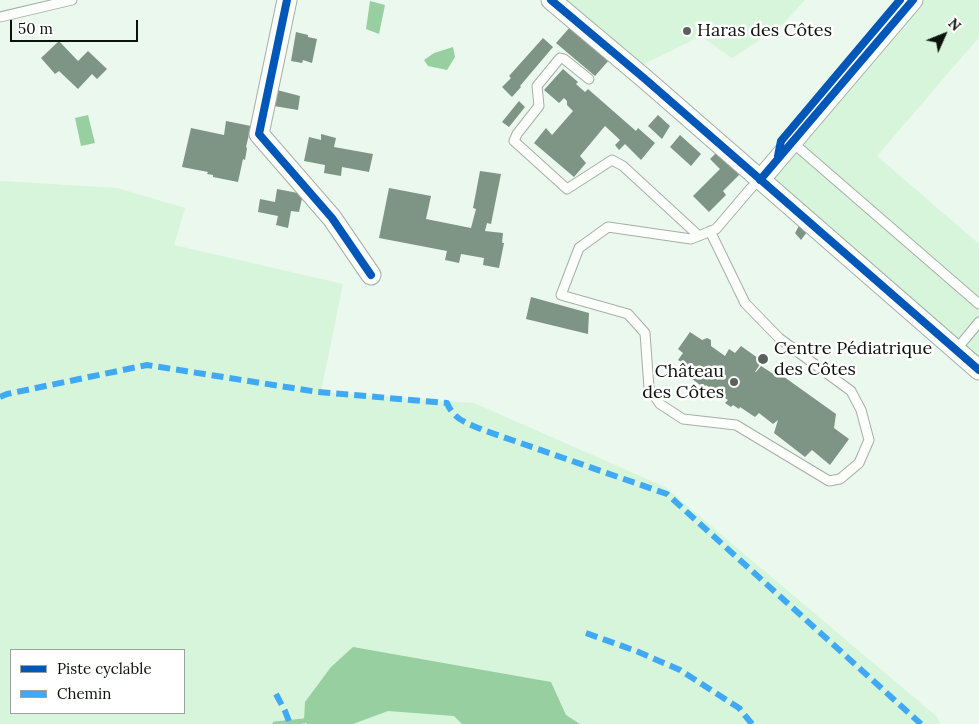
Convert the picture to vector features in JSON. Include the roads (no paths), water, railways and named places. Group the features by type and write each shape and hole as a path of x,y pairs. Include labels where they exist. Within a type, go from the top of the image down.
{"street":[{"path":"287,0 259,134 332,218 371,275"},
{"path":"551,0 645,79 979,370"},
{"path":"760,180 913,0"}],"lane":[{"path":"0,17 72,0"},
{"path":"589,80 564,59 560,58 536,86 539,106 517,134 514,141 567,189 612,160 623,166 699,236"},
{"path":"792,142 979,304"},
{"path":"710,231 745,303 779,338 852,391 861,410 869,440 859,463 840,479 829,481 736,425 683,419 660,404 649,388 645,333 628,314 561,295 580,248 608,227 691,239 710,231 716,229 760,180"},
{"path":"956,350 979,322"}],"waterway":[{"path":"275,724 304,721 309,718"}],"place":[{"name":"Haras des Côtes","path":"687,31"},
{"name":"Centre Pédiatrique des Côtes","path":"763,359"},
{"name":"Château des Côtes","path":"734,382"}]}
